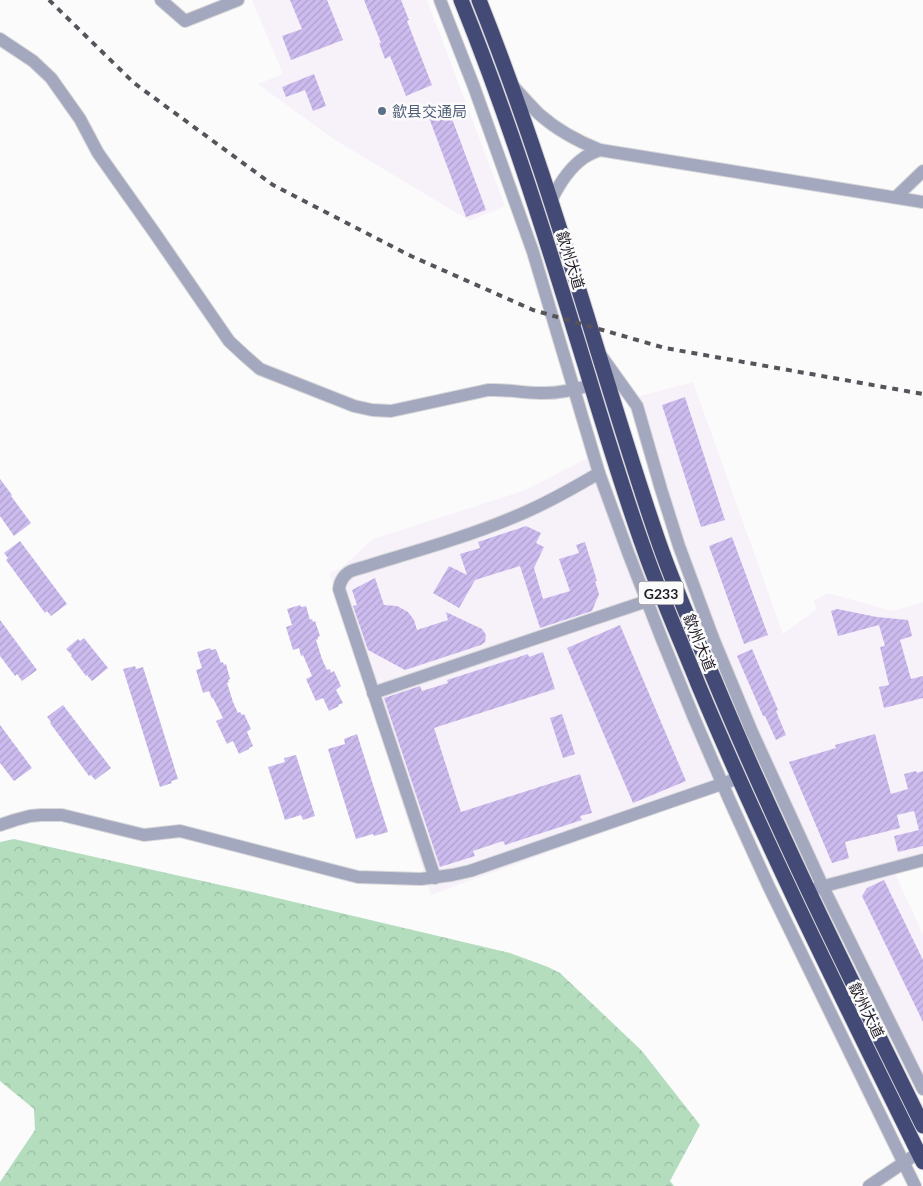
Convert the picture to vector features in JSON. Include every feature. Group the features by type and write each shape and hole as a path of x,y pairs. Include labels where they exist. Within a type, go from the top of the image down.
{"highway":[{"name":"歙州大道","path":"462,0 516,146 618,474 644,550 739,778 794,898 921,1157"},
{"name":"歙州大道","path":"479,0 551,201 634,469 660,545 694,633 769,808 923,1126"}],"street":[{"path":"161,0 186,22 238,0"},
{"path":"440,0 474,87 533,252 599,473 686,700 722,784 778,905 915,1186"},
{"path":"0,39 33,61 51,78 80,120 98,153 229,341 260,369 354,406 382,411 488,390 514,390 539,393 574,390 591,385"},
{"path":"510,83 549,122 573,138 600,150 923,202"},
{"path":"551,201 560,184 575,166 584,157 600,150"},
{"path":"896,197 923,170"},
{"path":"598,352 637,406 660,490 712,638 752,732 824,887 923,1089"},
{"path":"435,878 338,589 341,580 351,571 484,529 514,517 564,494 599,473"},
{"path":"373,693 663,596"},
{"path":"0,825 40,815 62,816 144,835 180,831 358,877 408,880 435,878 470,870 739,778"},
{"path":"808,891 923,860"},
{"path":"869,1186 903,1163 921,1157"}],"shaded area":[{"name":"歙县交通局","path":"252,0 427,0 505,206 470,221 332,138 258,84 283,74"},
{"path":"693,382 783,634 817,609 813,601 828,593 892,611 923,602 923,854 892,863 895,874 923,934 923,1081 832,895 764,747 678,537 636,397"},
{"path":"588,458 645,615 718,791 431,895 329,572 340,569 373,539 523,491"}],"green space":[{"path":"14,839 252,892 510,953 560,973 642,1051 700,1125 670,1181 674,1186 0,1186 0,1182 35,1130 34,1109 0,1081 0,842"}],"building":[{"path":"290,0 327,0 343,40 291,60 282,36 302,29"},
{"path":"364,0 401,0 409,20 407,21 432,85 406,96 390,56 385,59 379,43 381,43"},
{"path":"314,74 326,106 313,111 305,90 286,97 282,87"},
{"path":"448,108 486,210 466,217 428,115"},
{"path":"685,397 725,520 701,527 662,405"},
{"path":"0,479 31,523 14,536 0,516"},
{"path":"526,526 541,533 536,543 544,547 534,568 543,599 570,591 559,559 579,553 576,545 585,542 599,594 592,611 540,628 520,566 475,580 459,608 433,593 449,566 467,575 460,554 480,548 478,542"},
{"path":"732,537 768,635 744,644 709,546"},
{"path":"20,541 67,604 51,616 47,611 45,613 6,560 8,558 4,553"},
{"path":"375,578 384,605 397,606 408,612 414,620 417,630 448,620 446,612 482,629 486,635 485,642 481,645 405,670 368,650 353,606 357,605 352,590"},
{"path":"300,605 301,607 306,606 310,620 315,621 320,636 316,640 322,659 327,670 330,669 331,673 334,671 341,686 336,690 343,703 329,711 323,698 316,701 306,679 312,676 303,655 301,656 299,648 293,650 286,627 292,625 287,609"},
{"path":"837,609 877,617 908,620 912,636 900,640 911,679 923,676 923,698 884,708 879,687 889,685 880,647 885,646 879,625 838,636 831,611"},
{"path":"0,620 37,670 22,681 17,674 15,676 0,656"},
{"path":"620,625 686,781 633,803 567,648"},
{"path":"84,638 108,668 92,681 86,676 66,649 78,639 80,641"},
{"path":"210,648 211,650 216,649 221,663 226,664 230,679 227,683 233,702 238,713 244,714 251,729 247,732 253,746 239,754 233,741 227,744 216,721 223,718 209,691 203,693 196,670 202,668 197,652"},
{"path":"752,649 778,710 776,711 786,735 776,740 765,716 763,716 737,656"},
{"path":"543,652 555,689 434,728 461,812 580,774 592,813 580,816 582,820 505,845 503,841 473,851 475,856 440,867 384,698 420,686 422,691 448,683 447,680 528,654 529,657"},
{"path":"135,666 136,669 143,667 178,779 160,787 123,669"},
{"path":"63,705 111,768 95,780 91,775 89,776 47,717"},
{"path":"562,714 575,754 563,758 550,718"},
{"path":"0,725 32,768 14,781 0,763"},
{"path":"357,734 388,832 356,839 328,749 345,744 344,739"},
{"path":"875,734 891,794 908,789 904,774 923,771 923,846 898,852 894,836 919,830 914,811 897,815 900,828 845,842 849,858 832,863 789,762 836,748 835,745"},
{"path":"296,755 315,816 303,820 301,815 285,820 268,767 285,762 284,758"},
{"path":"884,880 923,960 923,1022 862,896 867,888"}],"railway":[{"path":"49,0 134,83 273,185 411,256 533,310 665,348 923,394"}],"place":[{"name":"歙县交通局","path":"382,111"}]}
